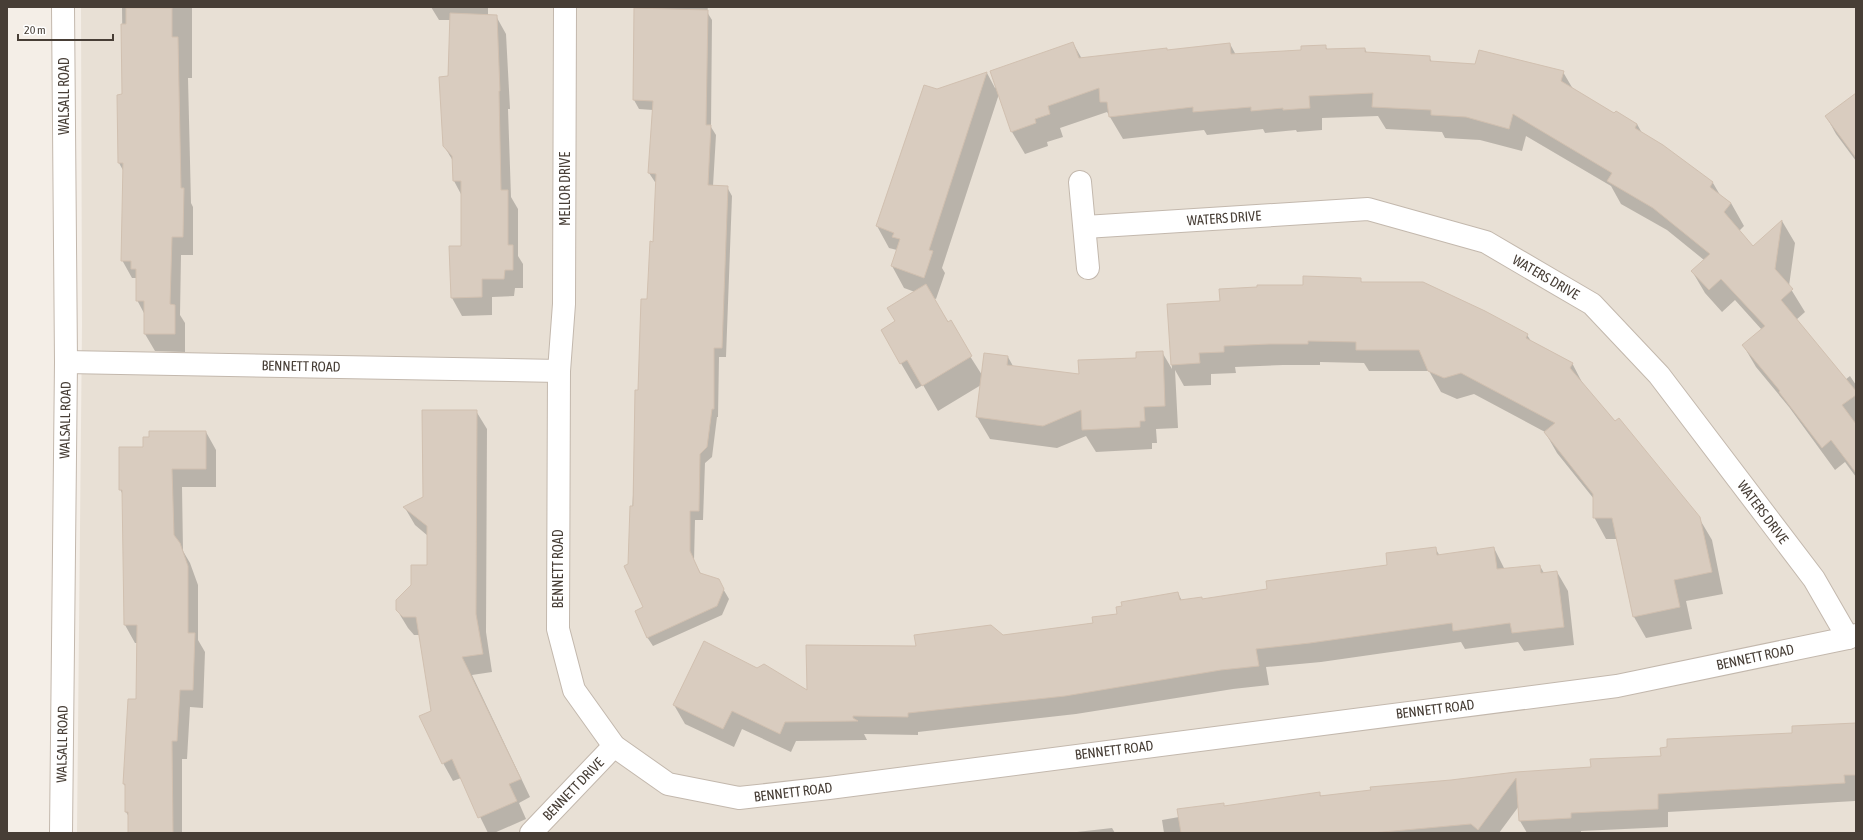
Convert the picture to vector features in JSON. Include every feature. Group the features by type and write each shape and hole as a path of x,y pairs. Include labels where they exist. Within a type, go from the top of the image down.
{"street":[{"name":"WALSALL ROAD","path":"61,833 66,362 63,7"},
{"name":"MELLOR DRIVE","path":"559,371 564,304 565,7"},
{"path":"1080,182 1088,268"},
{"name":"WATERS DRIVE","path":"1084,227 1368,209 1486,242 1592,304 1658,375 1814,579 1852,636"},
{"name":"BENNETT ROAD","path":"66,362 559,371 558,629 574,690 614,746 668,784 738,798 1617,686 1852,636"},
{"name":"BENNETT DRIVE","path":"531,833 614,746"}],"shaded area":[{"path":"81,7 1856,7 1856,833 77,833 82,325"}],"building":[{"path":"126,8 172,8 172,37 178,37 181,188 184,188 183,237 172,237 170,304 175,305 175,334 144,334 144,301 136,301 136,269 131,269 131,261 121,261 123,163 118,163 117,95 122,94 121,24 126,24"},
{"path":"634,8 708,10 706,125 711,125 708,185 728,186 722,348 714,348 714,409 712,409 707,447 700,454 699,511 690,511 690,551 700,573 719,579 724,589 717,606 647,638 635,611 643,607 624,566 628,564 630,506 633,506 635,390 638,390 641,299 647,299 650,241 653,242 656,174 648,173 653,101 633,100"},
{"path":"450,13 497,15 500,91 501,190 508,190 508,245 513,245 513,270 505,270 504,279 482,279 482,297 451,298 449,246 461,246 461,181 453,181 452,156 443,146 439,77 448,76"},
{"path":"1073,42 1079,58 1167,48 1167,50 1230,43 1231,54 1301,50 1301,46 1326,45 1326,49 1365,48 1365,52 1430,56 1430,61 1475,64 1479,50 1564,71 1561,81 1614,113 1616,111 1637,124 1635,128 1663,145 1713,182 1710,187 1731,203 1724,212 1753,246 1782,220 1775,269 1793,289 1781,300 1856,391 1856,395 1842,405 1856,424 1856,473 1831,440 1822,448 1779,392 1780,391 1742,345 1765,326 1721,279 1709,290 1691,271 1710,254 1653,208 1607,181 1612,173 1513,114 1509,129 1466,117 1431,115 1431,110 1372,107 1373,93 1309,96 1310,108 1283,110 1283,108 1251,111 1251,107 1193,112 1193,107 1109,117 1107,102 1100,102 1099,88 1048,106 1050,114 1035,119 1036,123 1011,132 990,71"},
{"path":"987,72 929,250 933,251 924,278 891,266 900,239 892,237 894,233 876,226 924,85 937,89"},
{"path":"1856,93 1856,158 1825,116"},
{"path":"1303,276 1361,278 1361,282 1423,282 1485,311 1528,334 1526,338 1573,363 1570,368 1615,421 1619,418 1700,517 1712,572 1674,580 1680,607 1633,617 1612,518 1593,518 1593,494 1544,432 1555,423 1461,373 1444,378 1428,371 1419,350 1356,350 1356,342 1308,341 1308,344 1224,346 1224,352 1199,353 1200,363 1171,365 1167,304 1220,301 1219,289 1257,287 1257,285 1303,285"},
{"path":"926,284 948,322 951,320 972,356 922,386 907,360 900,364 881,330 895,321 887,308"},
{"path":"1163,351 1165,406 1144,407 1145,421 1140,421 1140,427 1082,430 1081,410 1043,426 976,417 984,353 1008,356 1007,365 1079,374 1078,360 1136,358 1136,352"},
{"path":"422,410 477,410 476,614 483,654 462,657 521,779 509,784 517,801 478,818 452,759 442,764 419,716 431,711 416,617 403,617 396,610 396,600 411,585 411,565 427,565 427,526 403,507 423,497"},
{"path":"149,431 206,431 206,469 172,469 174,535 180,543 188,566 188,633 195,633 193,690 180,690 177,741 172,741 173,833 128,833 128,812 125,812 125,784 123,784 128,699 136,699 137,625 124,625 122,490 119,490 119,447 143,447 143,437 149,437"},
{"path":"1436,547 1437,555 1494,547 1497,569 1540,565 1541,573 1557,571 1564,627 1512,633 1510,623 1453,631 1452,623 1256,649 1259,666 1221,670 1065,696 908,713 908,717 853,716 853,718 858,721 785,722 780,734 732,711 723,729 673,705 704,641 757,668 764,664 807,690 806,645 916,646 914,635 991,625 1003,635 1093,623 1092,617 1117,614 1116,607 1122,606 1121,602 1178,592 1180,600 1202,597 1202,599 1267,589 1266,581 1387,565 1386,553"},
{"path":"1856,723 1856,775 1844,775 1845,783 1658,794 1658,809 1571,813 1571,818 1519,821 1516,778 1478,830 1471,824 1372,833 1181,833 1177,809 1224,803 1224,806 1320,792 1320,796 1371,790 1370,787 1451,780 1516,772 1591,767 1590,759 1661,756 1660,748 1667,747 1667,739 1792,733 1792,726"}]}
